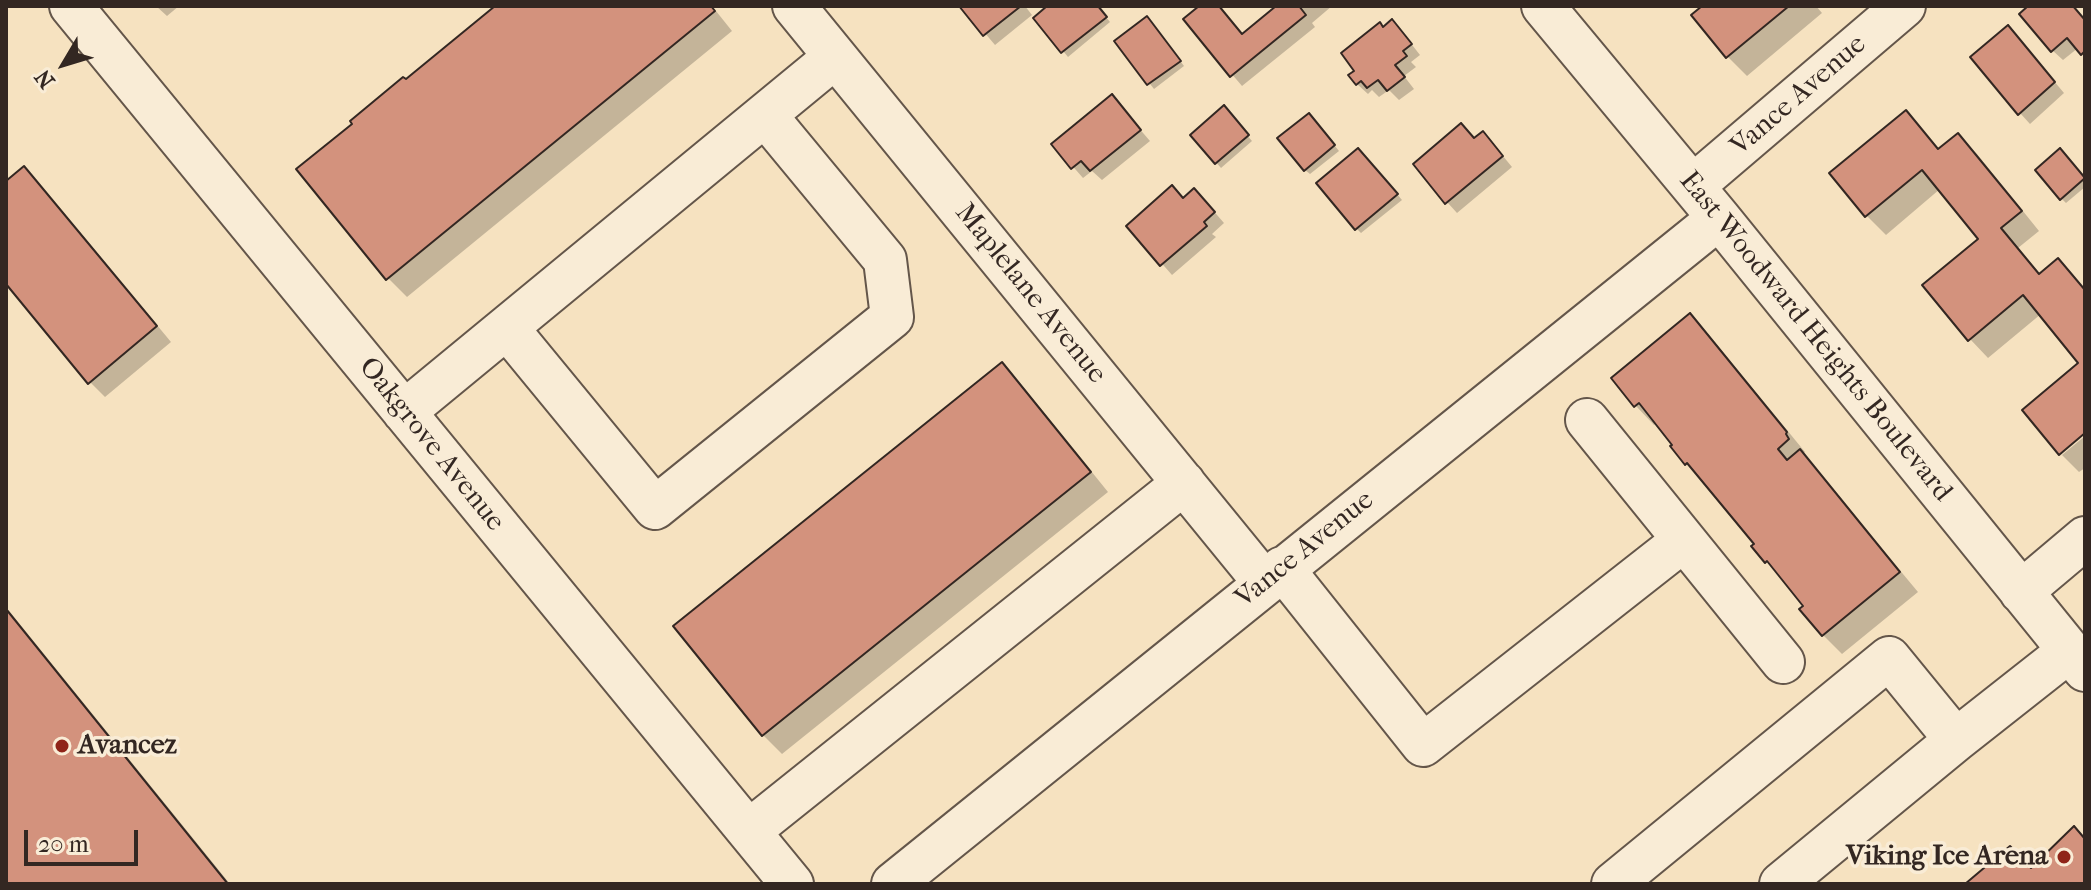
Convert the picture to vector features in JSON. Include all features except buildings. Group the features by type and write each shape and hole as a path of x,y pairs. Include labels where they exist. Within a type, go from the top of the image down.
{"street":[{"name":"Oakgrove Avenue","path":"71,6 792,884"},
{"name":"Maplelane Avenue","path":"794,6 1184,483 1274,576 1423,745 1684,540"},
{"name":"East Woodward Heights Boulevard","path":"1543,6 2077,660"},
{"name":"Vance Avenue","path":"1693,186 1904,6"},
{"path":"404,412 835,57"},
{"path":"507,328 655,508 892,317 885,260 765,115"},
{"name":"Vance Avenue","path":"893,884 1719,218"},
{"path":"1587,420 1783,662"},
{"path":"749,831 1184,483"},
{"path":"2021,592 2085,538"},
{"path":"1613,884 1889,658 1956,740"},
{"path":"1781,884 1956,740 2077,660"}],"place":[{"name":"Avancez","path":"62,746"},
{"name":"Viking Ice Arena","path":"2064,857"}]}
